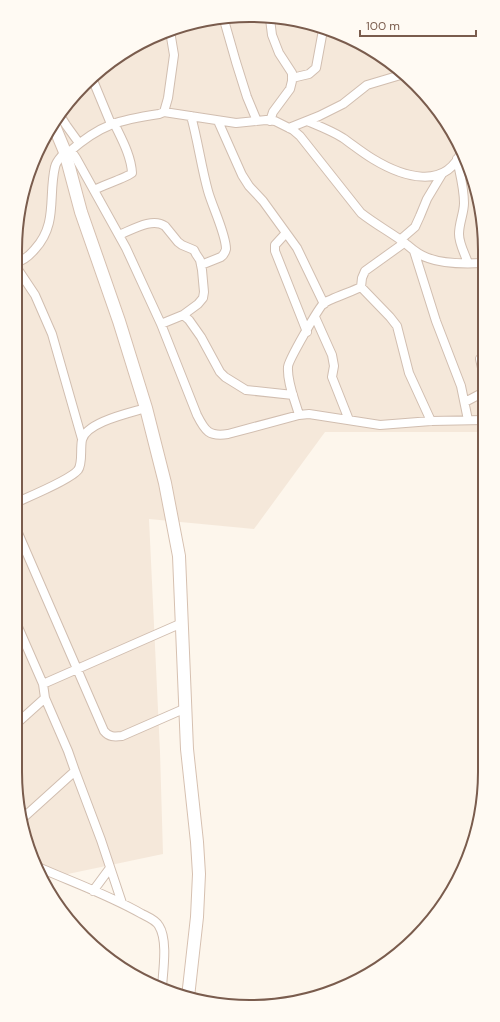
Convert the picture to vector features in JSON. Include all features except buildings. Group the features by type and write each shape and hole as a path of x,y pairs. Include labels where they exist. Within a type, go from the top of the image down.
{"street":[{"path":"225,23 247,97 257,121"},
{"path":"270,23 272,34 279,53 289,68 292,78 290,89 273,112 270,121"},
{"path":"292,78 309,74 316,68 322,34"},
{"path":"164,112 168,98 174,55 171,36"},
{"path":"289,128 343,104 367,85 397,76"},
{"path":"94,190 129,176 132,173 123,141 95,84"},
{"path":"22,260 32,252 44,236 49,226 55,166 59,159 79,143 113,123 164,112 236,123 275,121 289,128 300,136 362,213 372,222 428,259 455,263 478,264"},
{"path":"191,116 208,192 221,229 226,250 224,255 221,257 201,265"},
{"path":"63,119 79,143"},
{"path":"218,121 242,175 297,248 324,304"},
{"path":"307,121 342,137 373,159 396,171 413,177 429,177 442,174"},
{"path":"56,131 67,152 81,212 119,321 146,408 165,483 178,556 187,749 199,874 197,917 189,991"},
{"path":"67,152 74,154 126,248 161,324 197,415 202,426 208,432 219,435 228,434 299,415 309,414 380,425 406,424 431,420 478,420"},
{"path":"361,287 362,278 365,271 402,242 414,227 427,199 442,174 452,166 457,159"},
{"path":"457,159 463,185 464,203 463,219 459,233 460,243 468,264"},
{"path":"119,235 142,226 156,223 162,224 182,245 194,250 200,260 204,283 203,298 184,315 161,324"},
{"path":"286,233 275,245 275,251 307,332"},
{"path":"414,251 436,321 456,369 465,402 468,420"},
{"path":"22,275 35,295 52,334 82,439 80,466 78,471 63,481 22,500"},
{"path":"299,415 288,374 288,365 324,304 361,287"},
{"path":"361,287 397,326 409,373 431,420"},
{"path":"184,315 201,337 220,372 225,377 246,390 293,395"},
{"path":"315,317 332,355 334,366 332,377 349,420"},
{"path":"465,402 478,395"},
{"path":"82,439 85,433 95,425 146,408"},
{"path":"22,542 104,731 110,736 122,736 186,708"},
{"path":"43,684 78,670 182,623"},
{"path":"22,636 43,684 45,698 68,751 101,840 122,903"},
{"path":"22,719 45,698"},
{"path":"26,815 75,771"},
{"path":"93,891 110,868"},
{"path":"44,870 122,903 154,920 159,925 163,939 164,951 162,983"}],"shaded area":[{"path":"235,22 265,22 294,26 337,39 377,60 389,69 411,89 431,111 440,123 461,163 474,206 478,235 478,432 325,432 254,529 149,519 160,752 163,854 49,878 39,859 26,816 22,787 22,235 26,206 39,163 60,123 89,89 123,60 163,39 206,26"}]}
